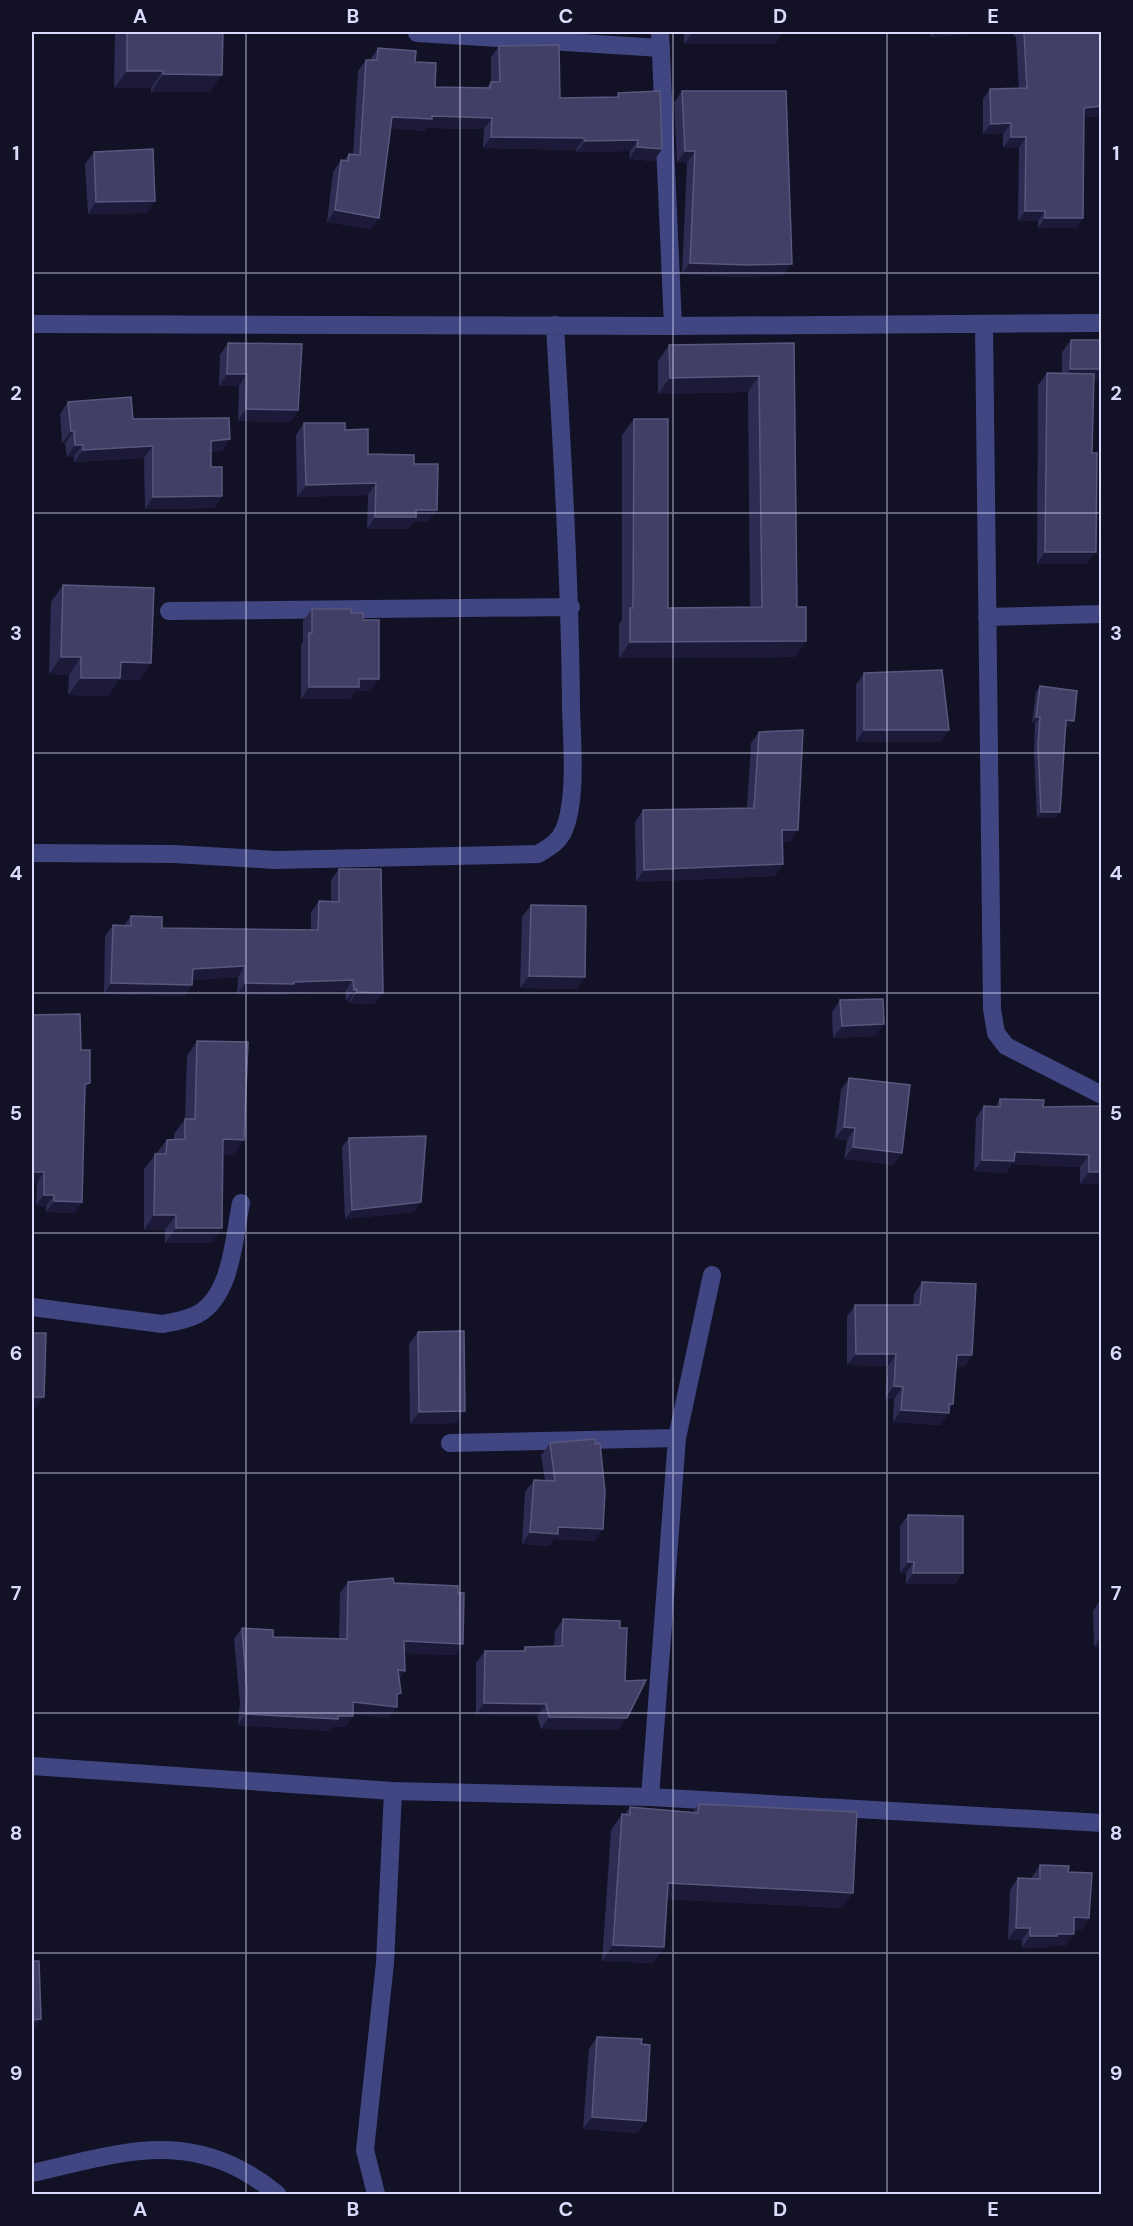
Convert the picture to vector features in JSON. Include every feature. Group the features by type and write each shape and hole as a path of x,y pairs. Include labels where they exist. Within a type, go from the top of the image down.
{"street":[{"path":"417,33 660,40 673,326"},
{"path":"32,324 673,326 1101,323"},
{"path":"984,324 992,1009 996,1033 1006,1046 1101,1095"},
{"path":"32,853 174,854 276,860 537,854 553,846 564,832 570,813 572,777 571,607 555,325"},
{"path":"170,611 571,607"},
{"path":"987,617 1101,614"},
{"path":"32,1307 162,1324 177,1322 199,1314 216,1299 225,1281 241,1203"},
{"path":"650,1797 677,1438 712,1275"},
{"path":"450,1443 677,1438"},
{"path":"32,1766 393,1791 650,1797 1101,1823"},
{"path":"376,2194 364,2150 385,1963 393,1791"},
{"path":"32,2173 133,2151 151,2149 195,2152 235,2166 277,2194"}],"building":[{"path":"127,32 223,32 222,75 127,71"},
{"path":"692,32 783,32 692,33"},
{"path":"1024,32 1101,32 1101,106 1084,108 1083,218 1045,218 1045,211 1025,211 1026,137 1011,137 1011,123 991,124 990,89 1027,88"},
{"path":"559,45 560,98 619,97 618,93 660,91 662,149 637,147 638,140 585,141 584,138 491,137 492,118 392,117 379,218 335,210 341,160 348,161 349,154 360,155 366,60 377,60 378,48 416,51 415,62 436,63 435,87 490,88 491,82 500,82 499,46"},
{"path":"682,91 786,91 792,264 690,263 695,151 685,151"},
{"path":"153,149 155,201 96,202 94,152"},
{"path":"1071,340 1101,340 1101,369 1070,369"},
{"path":"228,343 302,344 298,410 246,409 247,374 227,374"},
{"path":"794,343 797,607 806,607 806,641 630,642 630,608 633,608 634,419 668,419 668,608 762,607 759,376 670,378 669,345"},
{"path":"1047,373 1094,374 1092,453 1097,453 1096,552 1045,552"},
{"path":"131,397 133,419 229,418 230,439 211,441 211,467 222,467 222,496 153,497 153,446 83,450 83,445 75,445 68,402"},
{"path":"304,423 345,423 345,430 368,429 368,454 414,455 414,464 438,464 437,510 416,510 416,517 375,517 376,483 306,485"},
{"path":"63,585 154,588 151,663 121,662 120,678 81,678 81,657 61,657"},
{"path":"312,609 351,609 351,613 363,613 363,620 379,620 379,679 359,679 359,687 309,687 309,633 312,633"},
{"path":"942,670 949,730 864,730 864,673"},
{"path":"1040,686 1077,691 1074,721 1066,720 1060,812 1041,812 1038,746 1040,717 1036,717"},
{"path":"803,730 798,830 782,830 783,864 644,870 643,810 754,808 759,732"},
{"path":"339,869 381,869 383,993 357,992 357,989 354,990 353,980 294,982 294,984 245,983 245,966 193,969 192,985 111,983 113,925 131,926 131,916 162,917 162,928 318,930 319,901 339,902"},
{"path":"531,905 586,906 585,977 529,976"},
{"path":"883,999 884,1024 842,1026 840,1000"},
{"path":"80,1014 81,1050 90,1050 90,1083 85,1084 82,1202 54,1201 54,1195 44,1195 44,1172 32,1172 32,1015"},
{"path":"197,1041 248,1042 244,1140 223,1139 222,1228 176,1228 176,1215 154,1215 155,1154 166,1154 167,1140 185,1139 185,1119 195,1119"},
{"path":"849,1078 910,1085 902,1153 853,1147 855,1128 844,1127"},
{"path":"1000,1099 1044,1100 1043,1107 1101,1106 1101,1172 1089,1172 1089,1155 1015,1152 1014,1161 982,1160 984,1106 1000,1107"},
{"path":"426,1136 421,1202 352,1210 349,1138"},
{"path":"922,1282 976,1284 972,1355 957,1355 953,1404 949,1404 949,1413 901,1410 903,1387 894,1386 896,1354 856,1354 855,1305 920,1305"},
{"path":"464,1331 465,1411 419,1412 418,1332"},
{"path":"32,1333 46,1333 44,1397 32,1397"},
{"path":"595,1439 595,1444 600,1443 605,1492 603,1529 558,1527 558,1534 530,1532 534,1480 555,1481 550,1443"},
{"path":"908,1515 963,1516 963,1573 913,1573 914,1562 908,1562"},
{"path":"393,1578 394,1583 458,1586 458,1593 464,1593 463,1644 404,1641 405,1671 398,1670 401,1693 397,1694 397,1707 353,1702 353,1716 338,1716 338,1719 246,1714 247,1691 242,1628 273,1630 273,1637 347,1639 348,1582"},
{"path":"563,1619 620,1621 620,1628 627,1628 625,1681 646,1680 627,1718 549,1717 546,1704 484,1703 485,1651 525,1651 525,1647 562,1646"},
{"path":"699,1804 857,1812 853,1893 668,1883 664,1947 613,1945 622,1814 630,1815 630,1807 698,1813"},
{"path":"1040,1865 1069,1866 1068,1872 1092,1873 1089,1918 1074,1917 1074,1934 1030,1936 1030,1928 1016,1928 1018,1878 1040,1879"},
{"path":"32,1961 39,1961 41,2019 32,2020"},
{"path":"597,2037 642,2039 641,2044 650,2045 646,2121 592,2117"}]}
